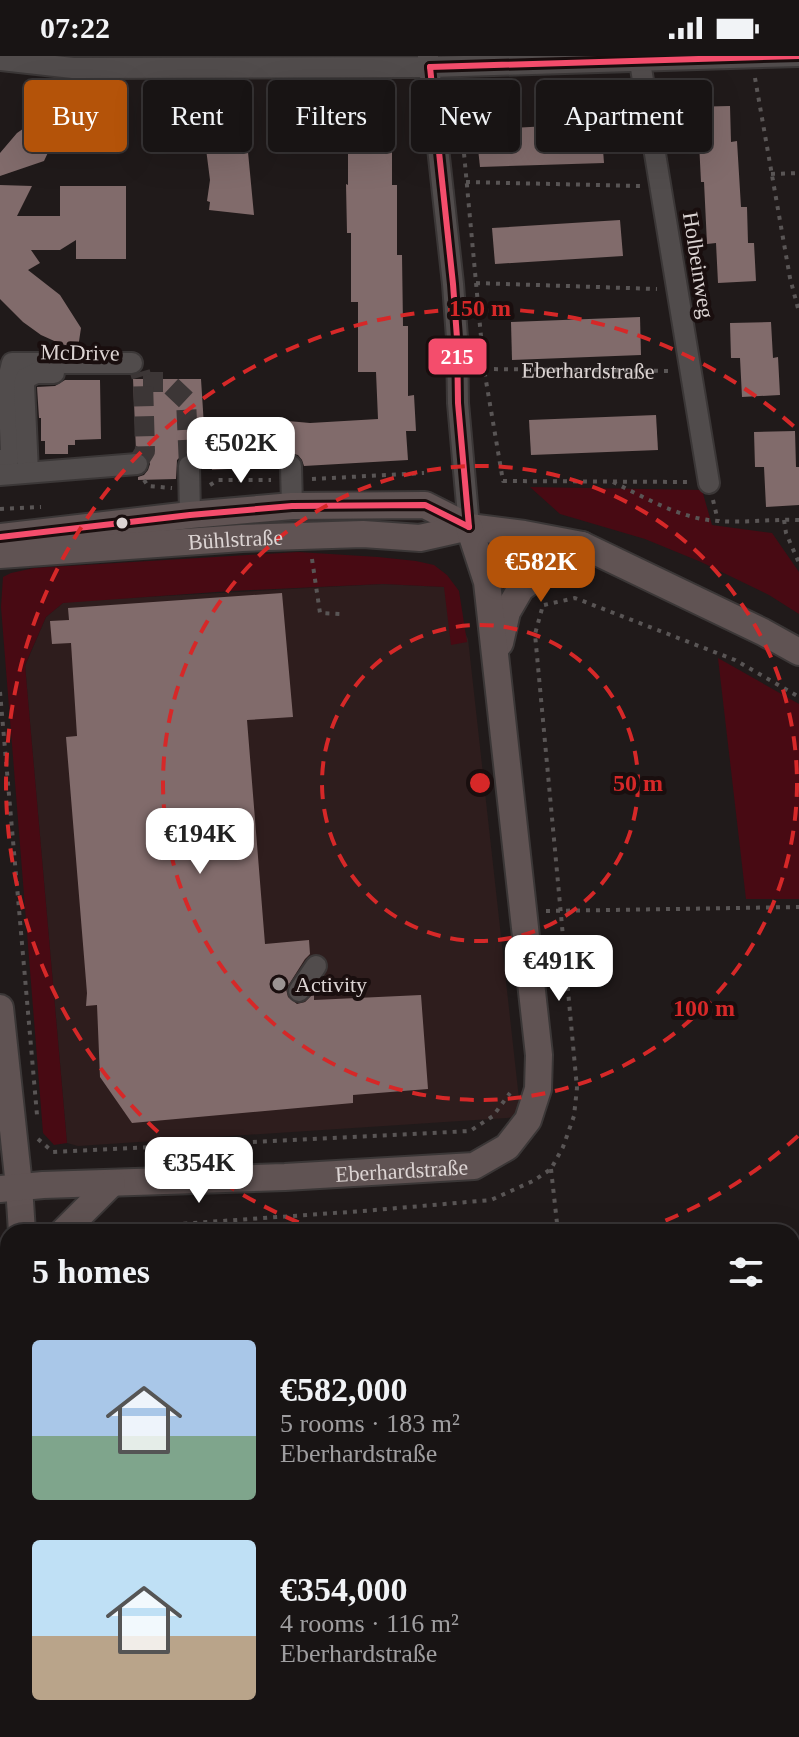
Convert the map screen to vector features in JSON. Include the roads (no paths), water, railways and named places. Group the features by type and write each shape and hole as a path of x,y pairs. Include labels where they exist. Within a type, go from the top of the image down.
{"main road":[{"name":"Bühlstraße","path":"0,537 292,506 425,505 469,527 582,545 799,652"},
{"name":"Bühlstraße","path":"0,555 242,538 363,534 420,538 469,527"},
{"name":"Eberhardstraße","path":"9,1187 285,1177 474,1166 507,1147 528,1120 538,1089 539,1055 487,582 469,527"},
{"path":"497,662 507,612 521,588 582,545"},
{"path":"0,1008 9,1187 20,1224"},
{"path":"71,1224 112,1183"}],"street":[{"path":"0,60 73,68 429,62 472,67 639,58 799,56"},
{"name":"Holbeinweg","path":"639,58 709,483"},
{"name":"Eberhardstraße","path":"429,62 453,284 458,403 469,527"},
{"name":"McDrive","path":"0,460 8,460 11,453 8,379 12,363 132,371 125,375 36,373 26,378 28,472"},
{"path":"0,475 137,464"},
{"path":"189,466 190,515"},
{"path":"291,466 292,506"},
{"path":"299,991 316,966"}],"tunnel":[{"path":"137,464 145,451 140,372"},
{"path":"143,382 167,382 186,400 189,466"}],"place":[{"name":"Activity","path":"279,984"}]}
